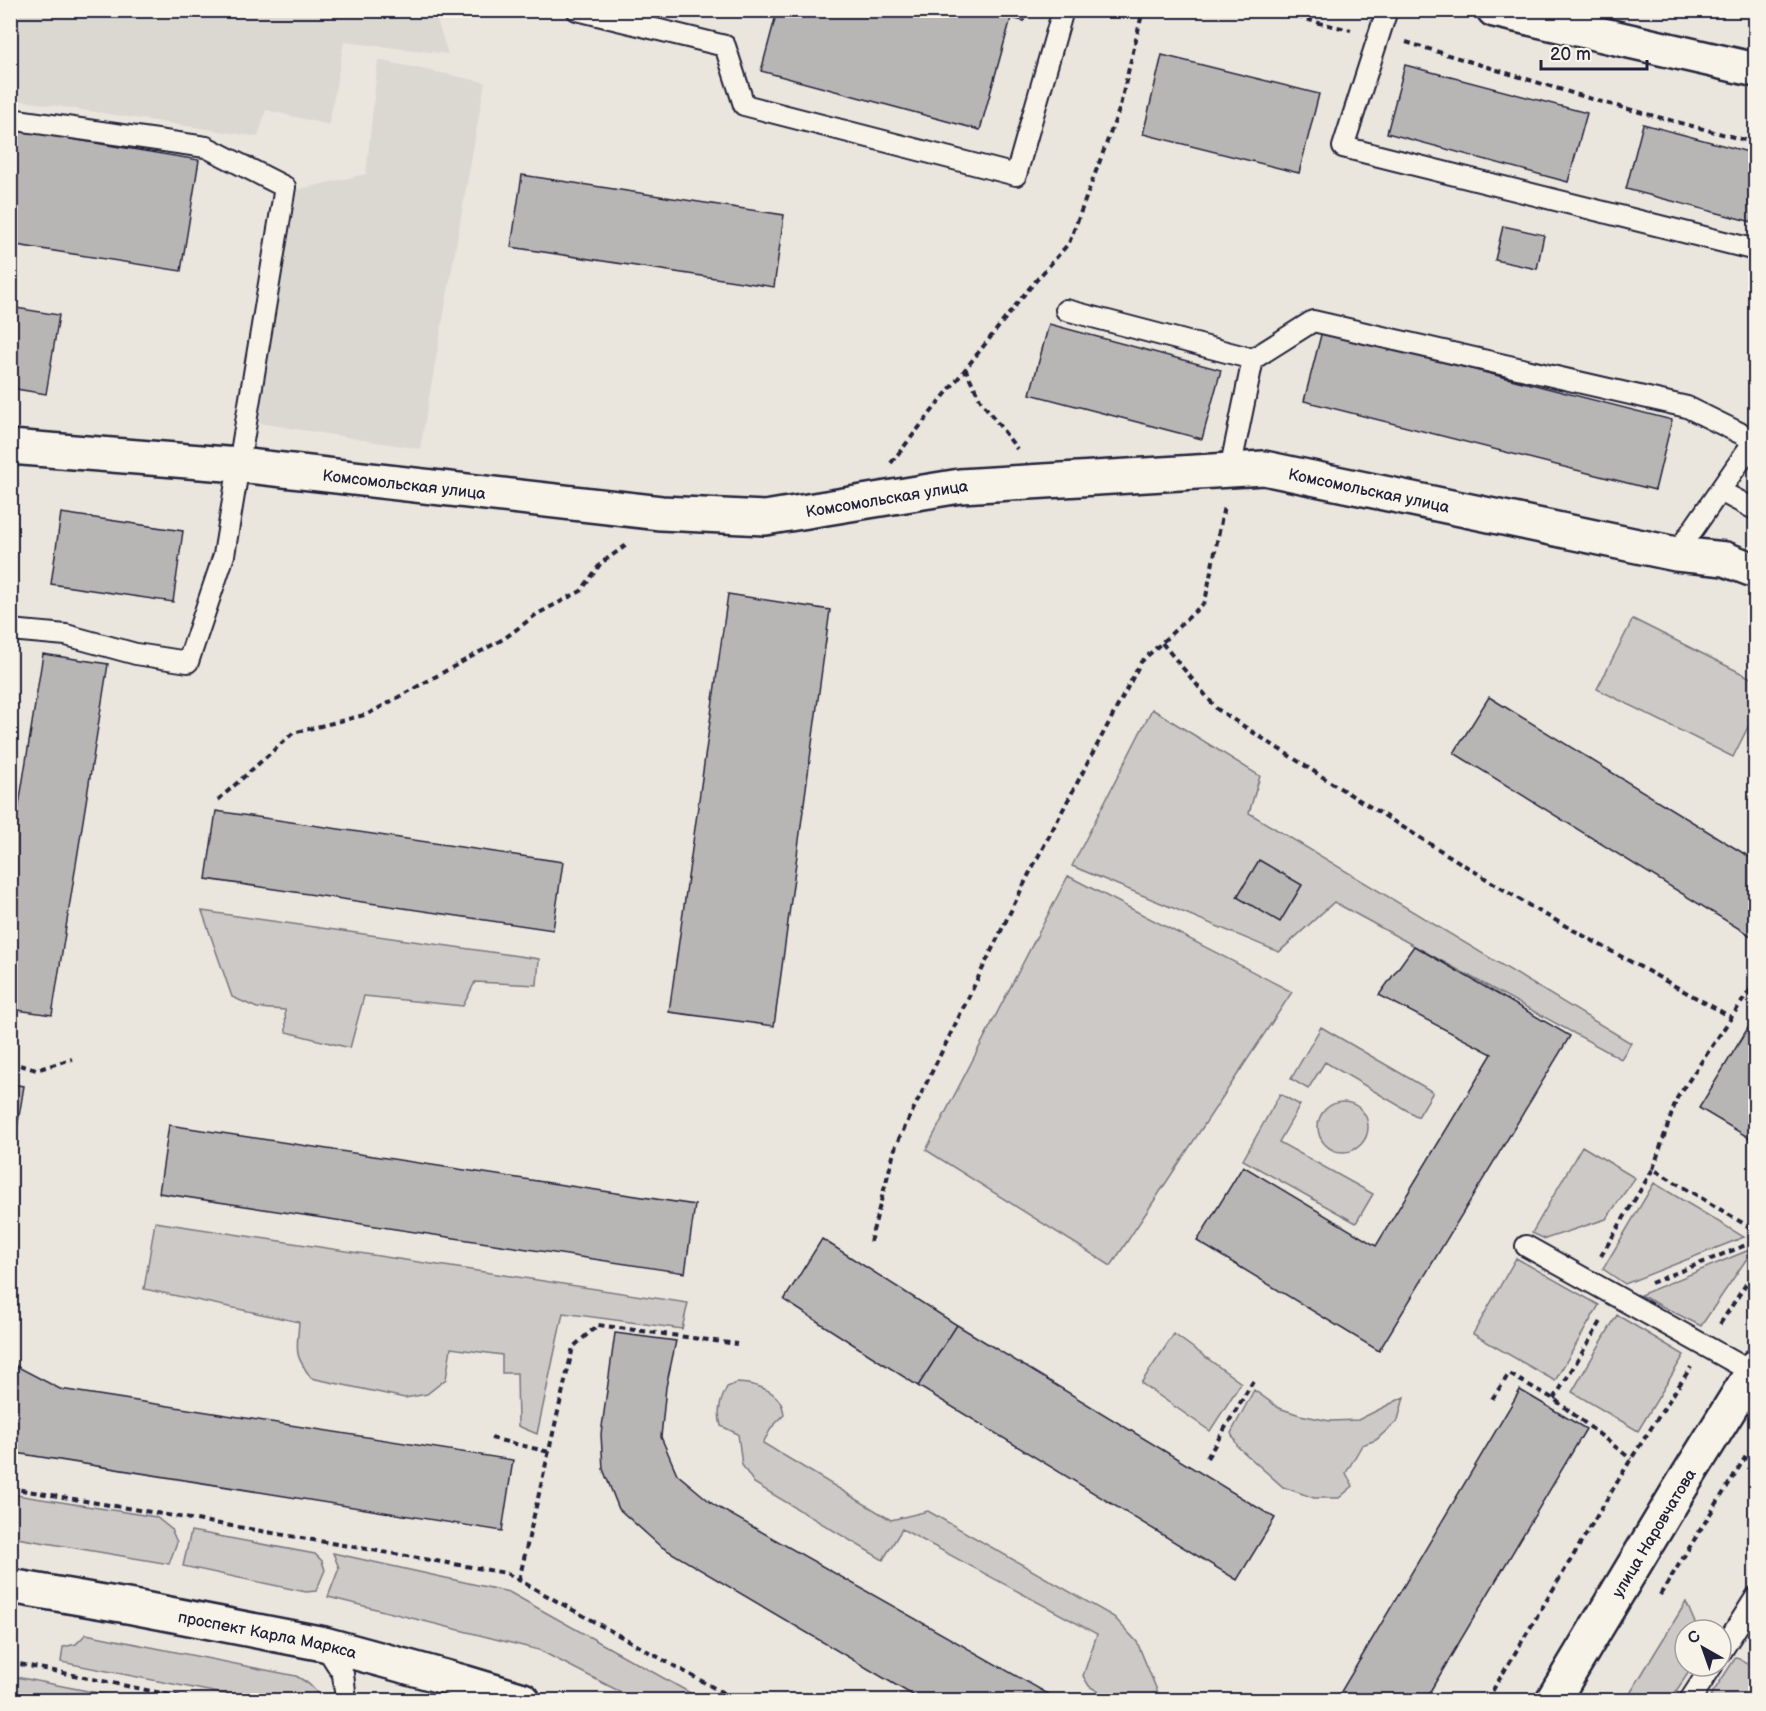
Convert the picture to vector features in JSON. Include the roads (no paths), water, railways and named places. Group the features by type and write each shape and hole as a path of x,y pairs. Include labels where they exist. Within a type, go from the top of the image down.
{"street":[{"path":"1495,11 1755,69"},
{"name":"Комсомольская улица","path":"10,447 239,465 661,513 765,518 960,486 1264,468 1676,555 1725,559 1755,571"},
{"name":"улица Наровчатова","path":"1553,1701 1678,1490 1754,1369"},
{"name":"проспект Карла Маркса","path":"10,1586 324,1644 523,1701"}],"lane":[{"path":"576,10 725,46 744,105 1016,175 1063,10"},
{"path":"1387,10 1343,147 1755,250"},
{"path":"10,119 206,147 285,187 224,555 188,662 136,654 66,635 10,630"},
{"path":"1066,310 1253,359"},
{"path":"1230,470 1253,359 1313,321 1687,407 1755,439 1676,555"},
{"path":"1720,490 1755,510"},
{"path":"1526,1246 1705,1346 1754,1369"},
{"path":"1733,1633 1755,1597"},
{"path":"324,1644 343,1674 346,1701"},
{"path":"1690,1701 1704,1678"}]}
